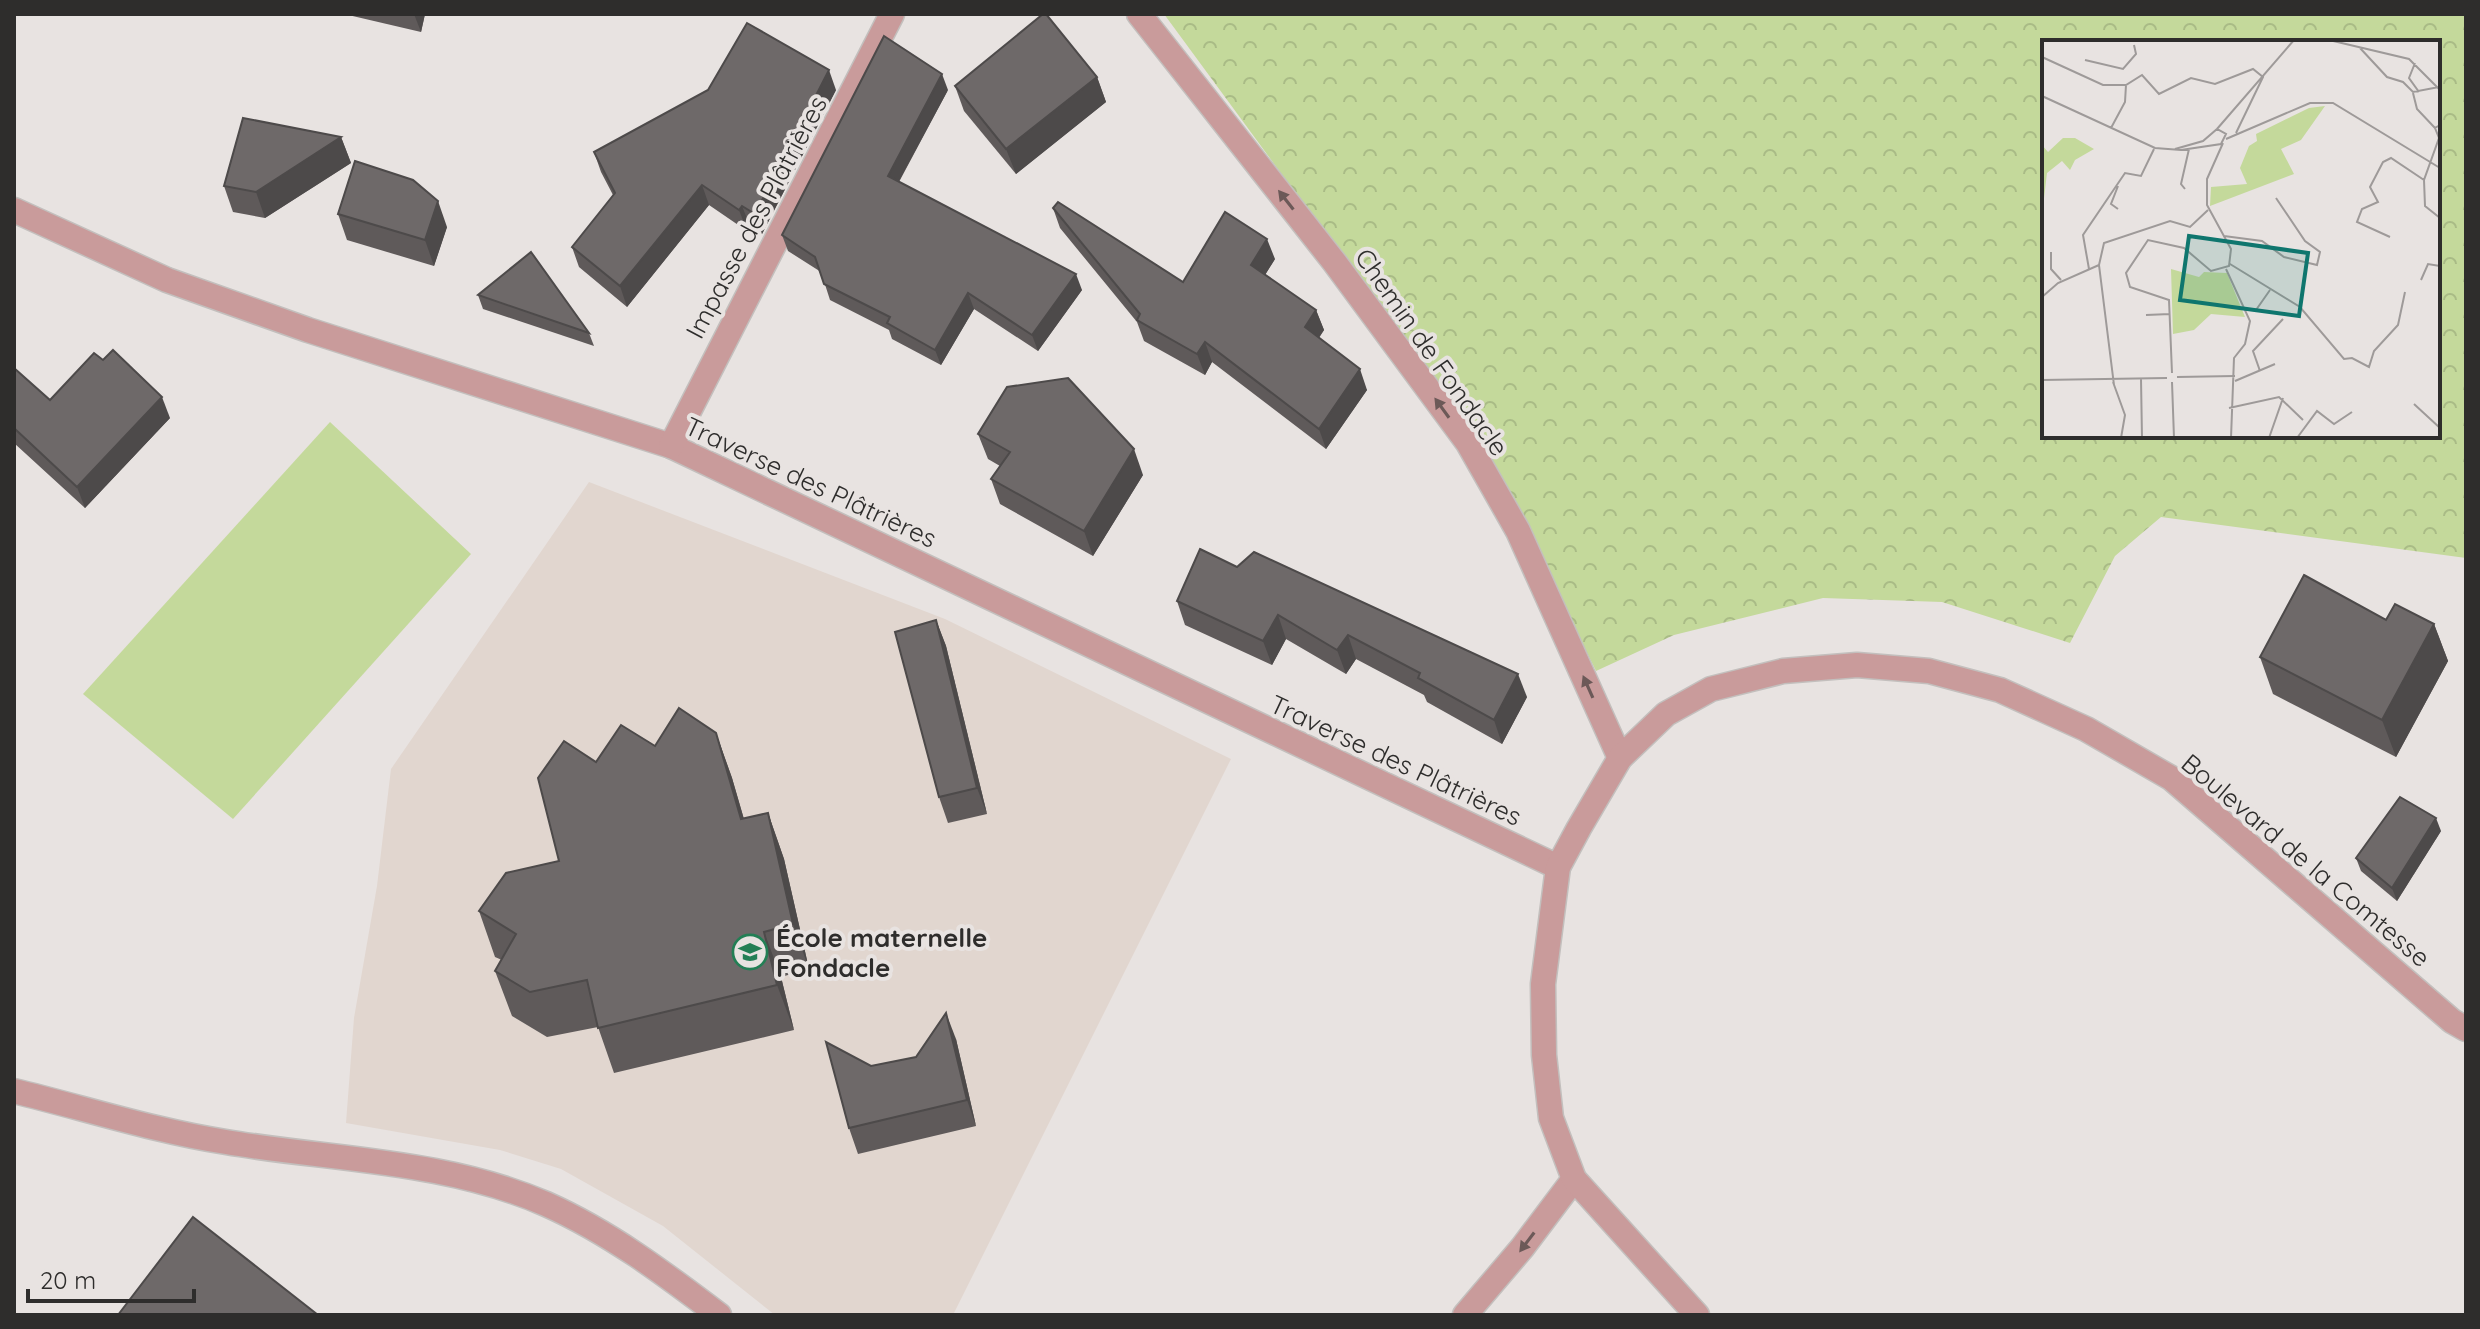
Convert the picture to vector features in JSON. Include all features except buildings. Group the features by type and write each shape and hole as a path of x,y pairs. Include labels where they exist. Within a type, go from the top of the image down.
{"street":[{"name":"Impasse des Plâtrières","path":"671,446 892,14"},
{"name":"Chemin de Fondacle","path":"1139,14 1335,263 1468,443 1518,531 1620,758"},
{"name":"Traverse des Plâtrières","path":"14,210 167,280 294,325 671,446 1558,867"},
{"name":"Boulevard de la Comtesse","path":"1697,1315 1574,1179 1551,1118 1544,1055 1543,984 1558,867 1620,758 1666,714 1711,689 1783,671 1857,665 1929,671 2000,690 2086,729 2171,778 2452,1021 2466,1029"},
{"path":"14,1091 224,1142 388,1162 468,1177 546,1204 606,1235 719,1315"},
{"path":"1465,1315 1574,1179"}],"shaded area":[{"name":"École maternelle Fondacle","path":"589,482 945,619 1231,759 953,1315 775,1315 663,1226 561,1169 500,1150 346,1123 354,1018 377,886 391,769"}],"green space":[{"path":"1164,14 2466,14 2466,558 2161,517 2115,556 2070,643 1942,602 1823,598 1674,635 1596,671 1491,459"},
{"path":"330,422 471,554 233,819 83,694"}],"place":[{"name":"École maternelle Fondacle","path":"750,952"}]}
